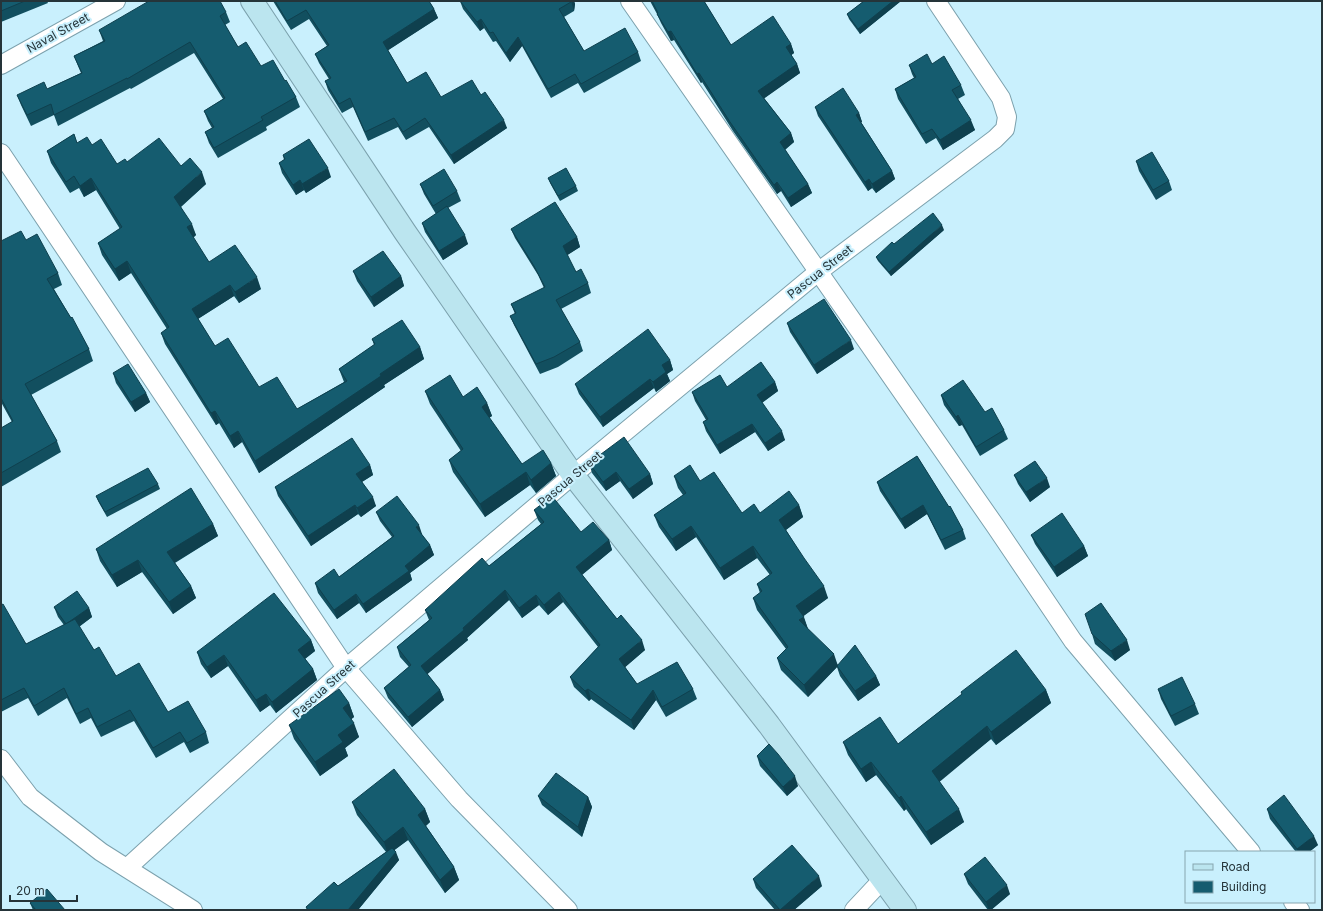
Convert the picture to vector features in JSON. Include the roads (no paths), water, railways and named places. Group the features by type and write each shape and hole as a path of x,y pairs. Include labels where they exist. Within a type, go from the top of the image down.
{"street":[{"name":"Naval Street","path":"1,65 116,1"},
{"path":"252,1 405,232 574,475 769,725 905,910"},
{"path":"630,1 1074,641 1250,851"},
{"name":"Pascua Street","path":"127,868 346,668 574,475 818,272 995,139 1005,129 1007,117 1001,98 936,1"},
{"path":"1,153 346,668 459,799 568,910"},
{"path":"1,759 30,797 101,852 193,910"},
{"path":"854,910 883,879"}]}
